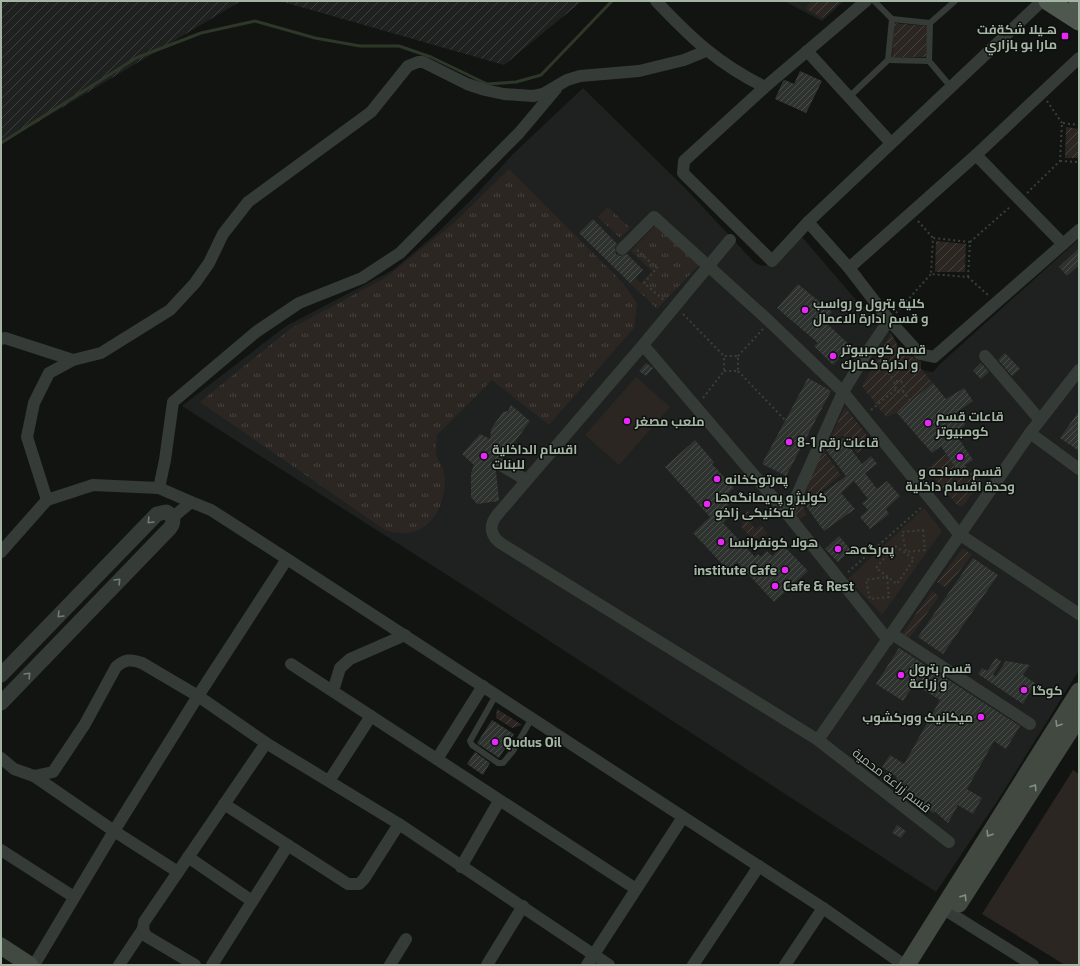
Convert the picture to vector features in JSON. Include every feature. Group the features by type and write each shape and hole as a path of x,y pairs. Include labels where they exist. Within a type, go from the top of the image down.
{"main road":[{"path":"1048,1 1079,21"},
{"path":"920,965 947,912 1079,691"},
{"path":"908,965 947,912 1079,716"},
{"path":"1,946 30,965"}],"street":[{"path":"656,1 706,51 738,73 765,87"},
{"path":"866,1 765,87 684,161 683,173 772,261 808,222 891,142 1042,1"},
{"path":"47,500 27,437 34,403 49,373 73,360 101,353 170,310 195,283 209,263 223,234 248,202 371,112 408,66 413,63 428,63 467,84 504,94 533,96 548,92 561,84 580,76 616,74 662,66 706,51"},
{"path":"806,51 891,142"},
{"path":"849,268 976,155 1079,58"},
{"path":"159,488 165,460 173,402 256,332 298,303 362,278 400,253 519,133 561,84"},
{"path":"976,155 1063,244"},
{"path":"622,249 654,217 843,392 865,416 959,534 1079,614"},
{"path":"808,222 849,268 889,320 920,354 934,357 998,303 1079,230"},
{"name":"قسم زراعة محمية","path":"730,240 643,345 526,480 494,519 491,531 497,541 818,740 950,842"},
{"path":"788,515 843,392 889,320"},
{"path":"1,339 5,338 73,360"},
{"path":"643,345 788,515 848,591 890,637 1030,724"},
{"path":"985,356 1040,420"},
{"path":"818,740 1030,433 1079,370"},
{"path":"1030,433 1079,469"},
{"path":"499,464 526,480"},
{"path":"1,552 47,500 94,485 159,488 211,510 823,908 904,965"},
{"path":"1,703 170,528 172,518 191,502"},
{"path":"1,675 157,514 166,512 172,518"},
{"path":"34,965 74,897 198,696 287,559"},
{"path":"333,691 340,668 350,659 405,635"},
{"path":"34,776 53,772 85,724 116,667 124,660 132,660 142,663 198,696 266,743 399,824 609,965"},
{"path":"291,664 636,889"},
{"path":"437,759 483,686"},
{"path":"329,781 371,716"},
{"path":"119,965 143,929 144,922 266,743"},
{"path":"1,758 14,769 34,776 114,832 178,872"},
{"path":"461,867 499,801"},
{"path":"224,804 348,884 359,884 399,824"},
{"path":"587,965 683,817"},
{"path":"212,965 288,845"},
{"path":"1,850 74,897"},
{"path":"188,858 252,901"},
{"path":"693,965 759,866"},
{"path":"487,965 523,906"},
{"path":"785,965 823,908"},
{"path":"947,912 1018,961 1033,965"},
{"path":"143,929 146,936 195,965"},
{"path":"390,965 406,939"}],"lane":[{"path":"874,1 892,19 930,23"},
{"path":"951,87 929,61 930,23 955,1"},
{"path":"849,97 888,60 892,19"},
{"path":"888,60 929,61"},
{"path":"496,695 470,741 472,745 498,763 503,763 513,751 532,718"}],"path":[{"path":"1041,93 1062,123 1060,161 1079,162"},
{"path":"1062,123 1079,125"},
{"path":"911,213 933,238 970,242 968,277"},
{"path":"889,320 931,274 933,238"},
{"path":"637,250 657,268 644,283 674,307 724,356 738,356"},
{"path":"931,274 968,277 998,303"},
{"path":"763,329 738,356 738,371 785,420"},
{"path":"701,400 724,371 724,356"},
{"path":"880,360 894,381 896,389 899,392 903,391"},
{"path":"724,371 738,371"},
{"path":"894,381 901,381 904,386 903,391 911,402"},
{"path":"865,416 896,389"},
{"path":"964,466 991,490"},
{"path":"848,591 847,573 930,499"},
{"path":"923,530 925,550 906,552 902,532 923,530"},
{"path":"895,546 906,552 914,559 897,584 887,577 876,568 895,546"},
{"path":"887,577 889,597 870,599 866,580 887,577"}],"shaded area":[{"path":"1,1 241,1 1,144"},
{"path":"280,1 582,1 504,65"},
{"path":"784,1 844,1 822,21"},
{"name":"كوليژ و په‌يمانگه‌ها ته‌كنيكى زاخو","path":"583,88 686,189 755,263 763,266 770,265 802,237 856,300 891,333 899,348 921,362 921,369 926,371 933,372 940,364 1079,239 1079,670 998,800 936,892 488,601 182,406 286,326 393,270 437,233 473,198 512,155"}],"green space":[{"path":"810,1 841,1 822,18 806,9"},
{"path":"894,23 928,26 926,57 892,57"},
{"path":"1066,127 1079,129 1079,158 1065,158"},
{"path":"509,169 622,282 637,303 634,328 549,425 492,380 437,435 436,454 445,475 444,492 441,504 429,523 410,533 398,533 385,530 200,402 290,329 385,278 454,223"},
{"path":"608,207 630,228 620,238 598,217"},
{"path":"656,225 699,265 657,309 630,283 635,278 641,283 652,271 631,251"},
{"path":"936,241 966,244 965,272 935,272"},
{"path":"891,333 899,348 921,362 921,369 933,383 897,413 886,417 862,386"},
{"name":"ملعب مصغر","path":"636,377 670,407 619,465 585,435"},
{"path":"845,407 872,442 857,453 843,435 826,447"},
{"path":"824,451 841,475 803,506 806,514 798,521 791,513"},
{"path":"946,454 957,470 964,466 981,483 962,507 957,505 927,469"},
{"path":"924,508 942,531 882,615 848,579"},
{"path":"748,511 755,519 751,523 755,529 761,525 767,533 761,538 752,538 742,528 744,515"},
{"path":"963,548 972,555 946,588 937,582"},
{"path":"932,591 939,596 909,639 902,634"},
{"path":"497,709 522,725 512,728 496,718"},
{"path":"1073,770 1079,774 1079,965 1065,965 982,914"}],"building":[{"path":"800,71 822,81 806,113 775,99 783,81 785,80 794,84"},
{"path":"593,219 617,244 615,247 616,254 620,256 627,254 643,270 630,283 579,233"},
{"path":"1079,248 1079,265 1067,276 1059,267"},
{"name":"كلية بترول و رواسب و قسم ادارة الاعمال","path":"798,284 832,312 824,321 851,346 833,365 814,346 818,343 777,308"},
{"path":"1005,353 1020,369 1012,376 998,360"},
{"path":"646,363 653,368 646,376 639,371"},
{"path":"981,363 989,372 981,379 973,371"},
{"name":"قاعات رقم 1-8","path":"808,378 831,391 786,476 762,464"},
{"path":"933,383 946,399 964,388 973,401 956,413 966,424 955,433 973,460 957,470 941,446 932,453 897,413"},
{"name":"اقسام الداخلیة للبنات","path":"511,405 530,421 503,458 499,457 492,461 492,467 496,471 499,501 477,504 471,497 471,473 474,465 462,454 480,434 490,439 491,429 503,412 508,411"},
{"path":"1079,411 1079,451 1060,438"},
{"path":"843,438 862,464 871,456 877,464 865,473 877,489 887,481 900,496 886,509 889,514 870,529 860,517 868,510 862,503 868,499 854,481 841,493 855,509 824,531 806,506 846,476 826,450"},
{"path":"695,440 714,462 712,464 734,488 723,498 729,505 724,509 730,516 723,523 755,557 758,554 761,557 767,551 772,556 784,546 808,571 774,602 737,562 728,570 693,533 710,517 665,467"},
{"name":"په‌رگه‌هـ","path":"839,536 851,550 838,562 825,549"},
{"path":"973,558 998,575 943,654 918,637"},
{"path":"899,648 1020,726 1006,749 994,741 967,789 982,798 973,814 958,805 948,823 934,811 933,813 905,789 904,791 894,782 897,777 882,767 890,755 904,764 940,700 914,684 903,701 876,684"},
{"path":"996,658 1001,661 993,675 996,676 1006,661 1030,665 1023,675 1035,683 1023,704 978,674 982,668 987,671"},
{"path":"492,720 514,734 499,758 477,743"},
{"path":"475,752 490,763 483,775 467,764"},
{"path":"897,825 906,831 901,838 892,833"}],"waterway":[{"path":"1,143 136,58 201,33 255,21 315,38 360,46 399,46 431,57 487,84 516,82 541,75 612,1"}],"place":[{"name":"هـيلا شكةفت مارا بو بازاري","path":"1065,36"},
{"name":"كلية بترول و رواسب و قسم ادارة الاعمال","path":"805,310"},
{"name":"قسم کومبیوتر و ادارة كمارك","path":"833,356"},
{"name":"ملعب مصغر","path":"627,421"},
{"name":"قاعات قسم کومبیوتر","path":"928,423"},
{"name":"قاعات رقم 1-8","path":"789,442"},
{"name":"اقسام الداخلیة للبنات","path":"484,456"},
{"name":"قسم مساحه‌ و وحدة اقسام داخلية","path":"960,457"},
{"name":"په‌رتوكخانه‌","path":"717,479"},
{"name":"كوليژ و په‌يمانگه‌ها ته‌كنيكى زاخو","path":"707,504"},
{"name":"هولا كونفرانسا","path":"721,542"},
{"name":"په‌رگه‌هـ","path":"838,549"},
{"name":"institute Cafe","path":"785,570"},
{"name":"Cafe & Rest","path":"775,586"},
{"name":"قسم بترول و زراعة","path":"901,675"},
{"name":"كوگا","path":"1024,690"},
{"name":"میکانیک وورکشوب","path":"981,717"},
{"name":"Qudus Oil","path":"495,742"}]}
